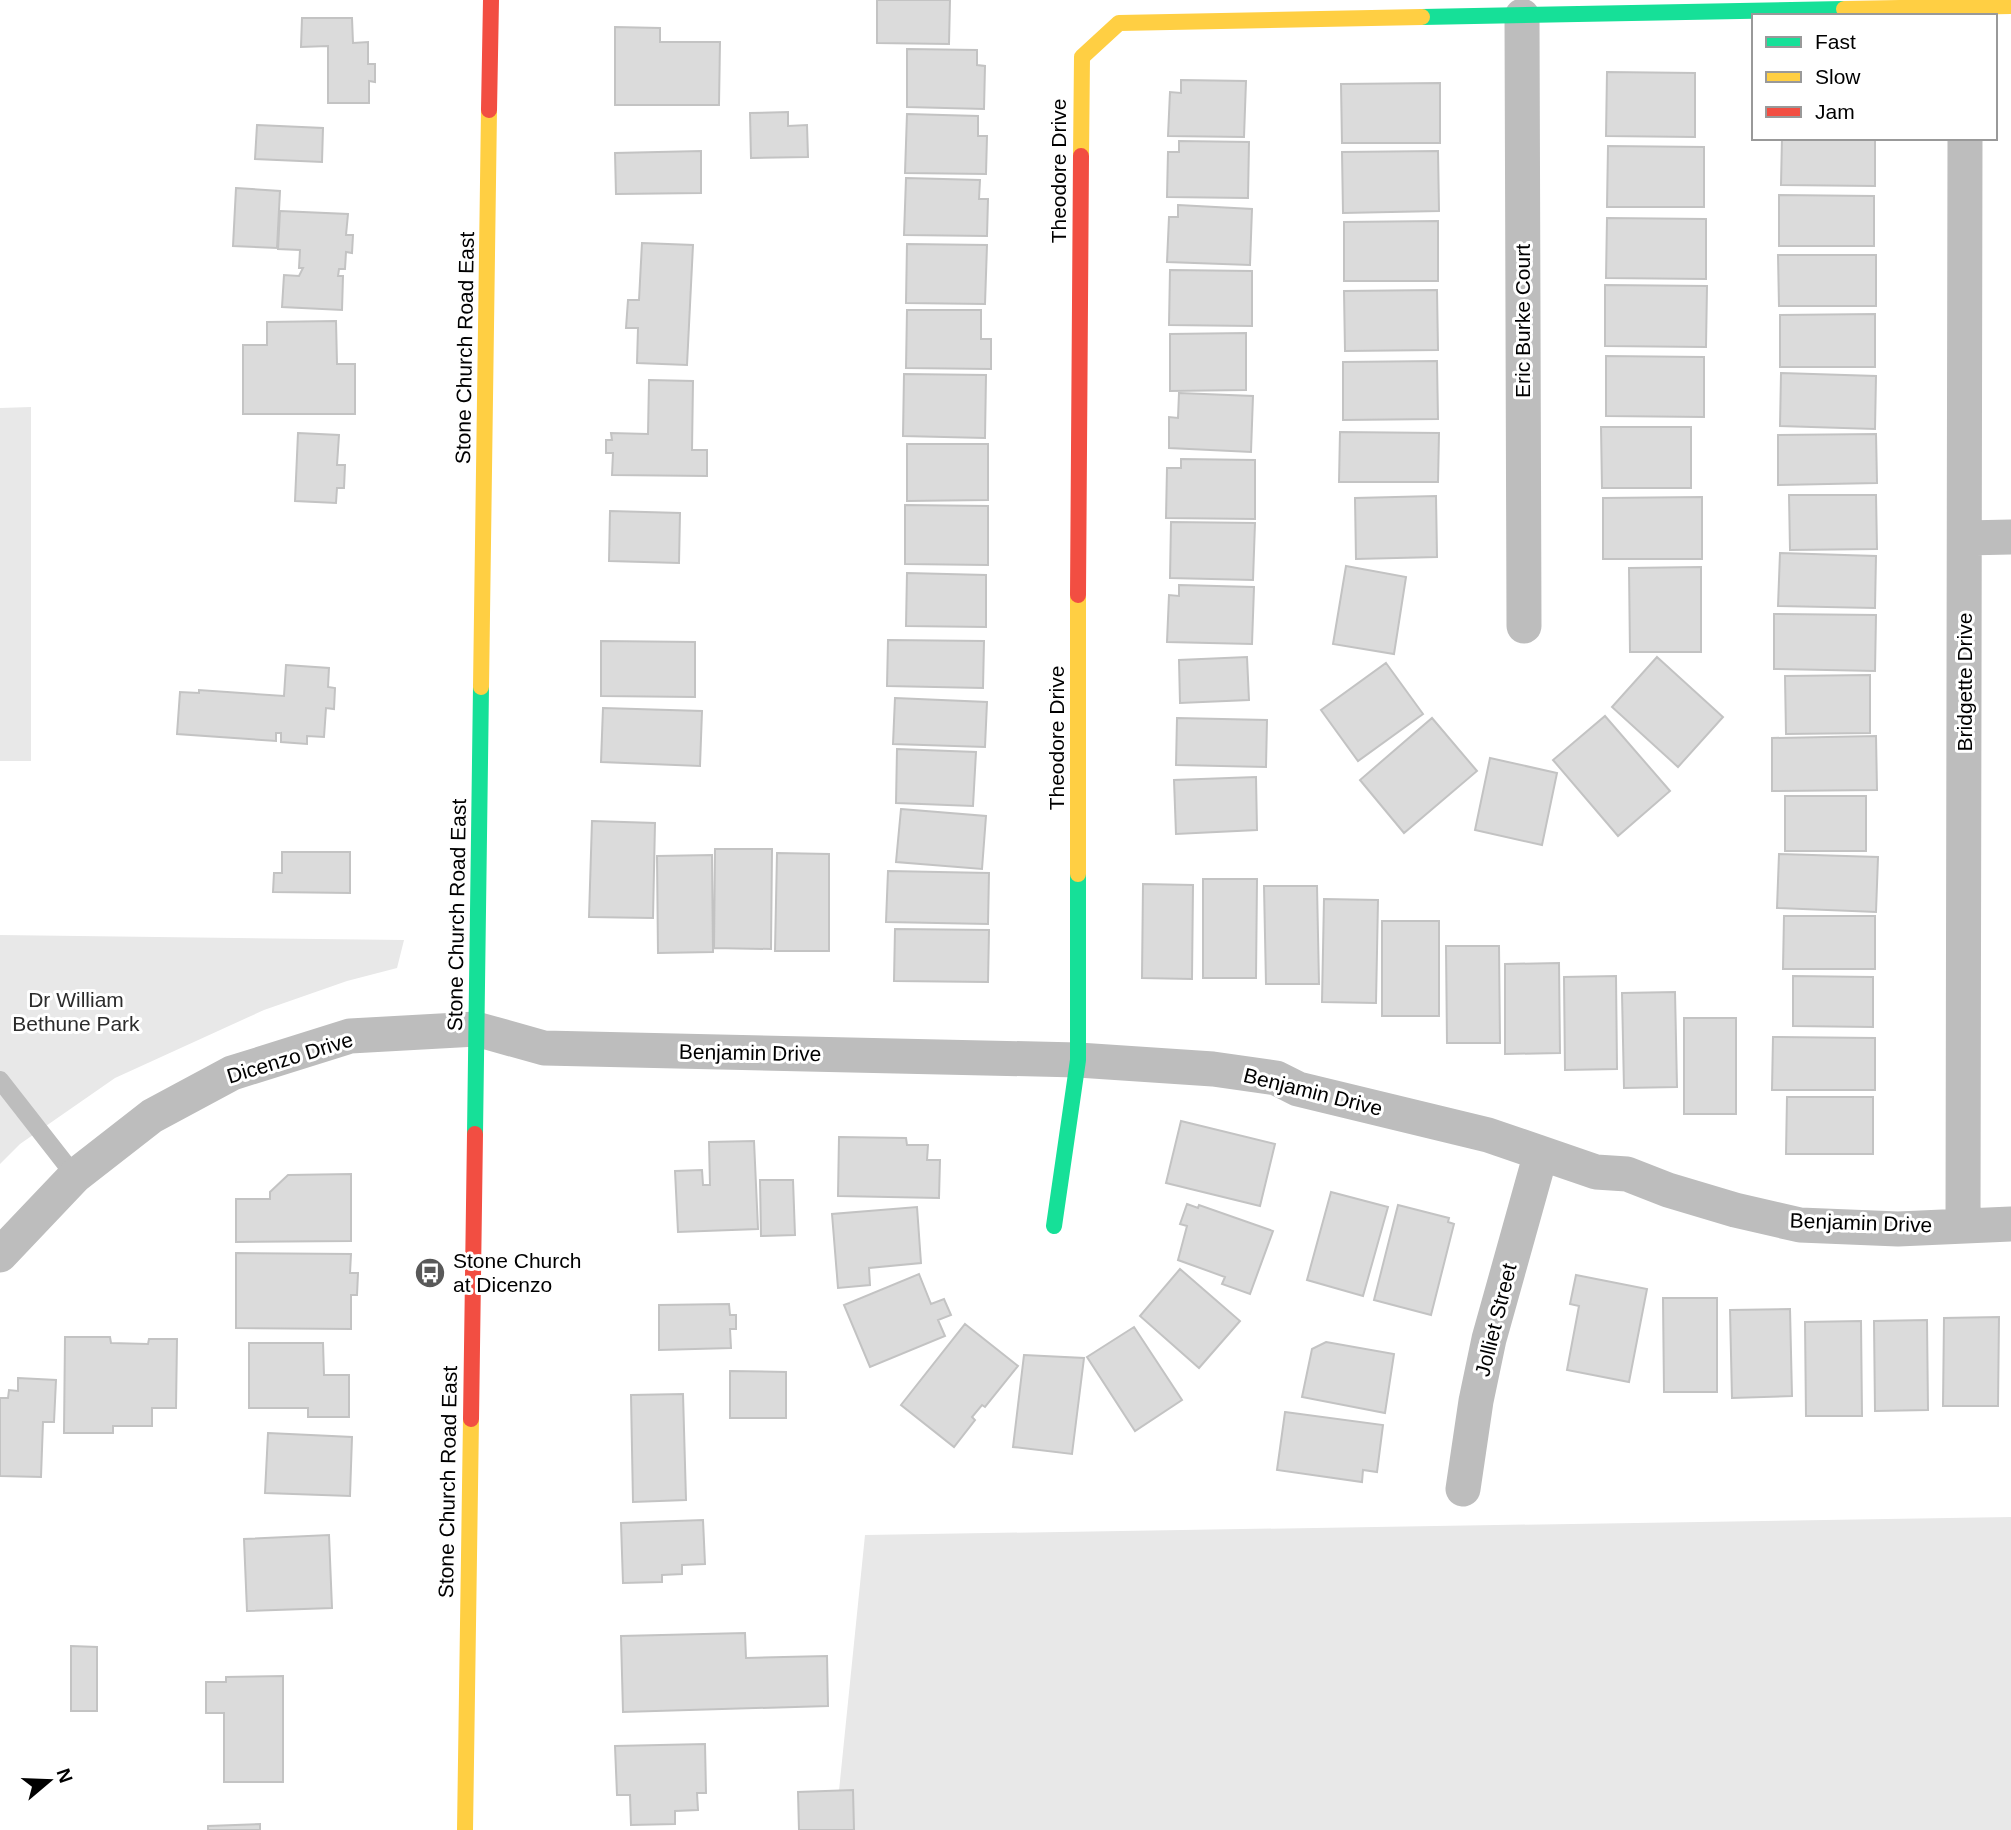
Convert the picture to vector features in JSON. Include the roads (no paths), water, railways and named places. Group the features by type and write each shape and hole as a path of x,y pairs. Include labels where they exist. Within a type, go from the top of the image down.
{"street":[{"name":"Stone Church Road East","path":"465,1830 491,0"},
{"name":"Theodore Drive","path":"1054,1226 1077,1060 1082,57 1119,23 1965,12 2011,6"},
{"name":"Eric Burke Court","path":"1522,16 1524,626"},
{"name":"Bridgette Drive","path":"1963,1226 1965,140"},
{"path":"1965,538 2011,537"},
{"name":"Benjamin Drive","path":"476,1030 544,1048 1077,1060 1213,1069 1276,1078 1298,1089 1488,1135 1596,1172 1627,1174 1668,1190 1735,1210 1800,1225 1898,1229 2011,1224"},
{"name":"Dicenzo Drive","path":"0,1255 75,1176 152,1116 232,1073 350,1036 476,1030"},
{"name":"Jolliet Street","path":"1462,1489 1489,1339 1541,1153"}],"lane":[{"path":"0,1080 75,1176"}],"place":[{"name":"Stone Church at Dicenzo","path":"430,1273"}],"park label":[{"name":"Dr William Bethune Park","path":"76,1012"}]}
